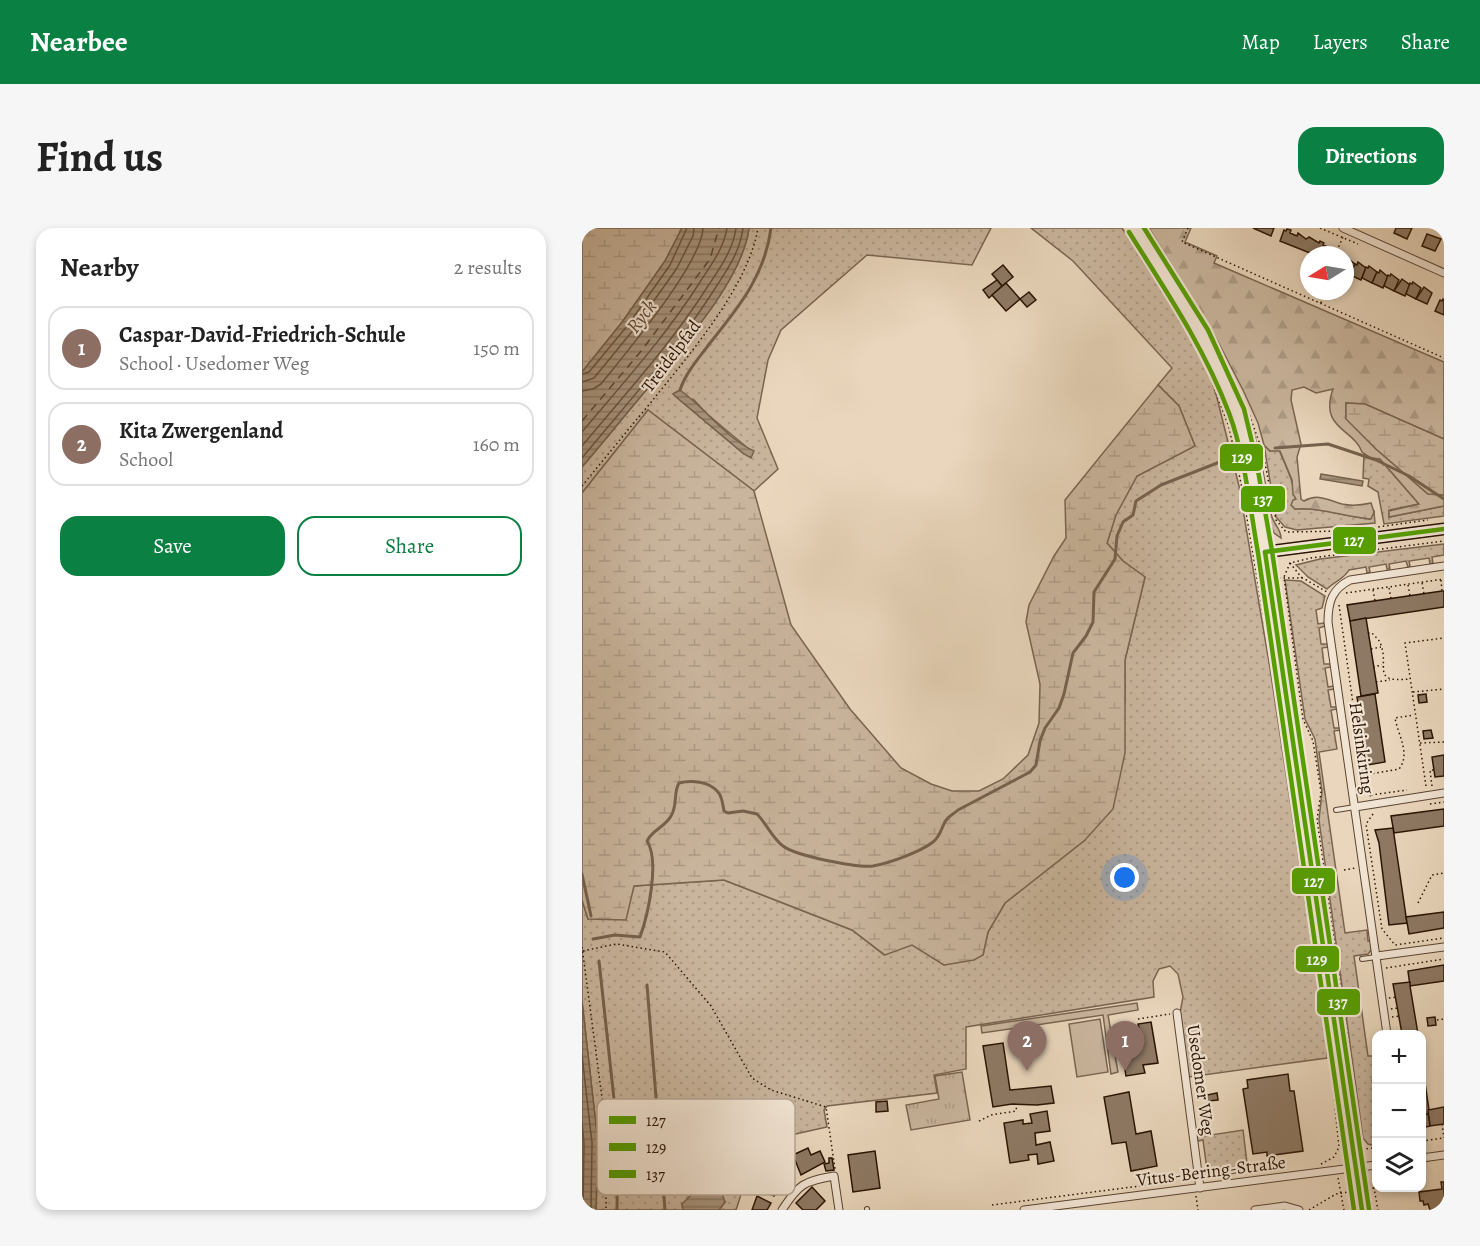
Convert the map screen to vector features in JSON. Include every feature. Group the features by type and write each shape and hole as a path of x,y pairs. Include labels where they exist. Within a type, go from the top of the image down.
{"main road":[{"path":"1135,228 1202,334 1237,412 1249,460 1265,552 1362,1210"},
{"path":"1265,552 1444,529"}],"street":[{"path":"1345,229 1444,273"},
{"path":"1335,596 1341,585 1350,580 1444,566"},
{"name":"Helsinkiring","path":"1335,596 1328,606 1328,622 1388,1030"},
{"path":"1355,807 1372,808 1444,794"},
{"path":"1377,956 1444,947"},
{"name":"Usedomer Weg","path":"1177,1013 1200,1188"},
{"path":"1426,1157 1444,1155"},
{"name":"Vitus-Bering-Straße","path":"1024,1210 1070,1207 1372,1166"},
{"path":"795,1192 809,1180 834,1176 839,1210"},
{"path":"782,1210 793,1195"},
{"path":"1255,1210 1286,1206 1299,1210"}],"lane":[{"path":"1336,810 1355,807"},
{"path":"1362,959 1377,956"}],"path":[{"name":"Treidelpfad","path":"582,486 684,362 720,311 751,255 758,228"},
{"path":"1188,228 1182,242 1444,358"},
{"path":"1338,246 1345,229"},
{"path":"1321,304 1322,300"},
{"path":"1226,362 1239,391"},
{"path":"1213,385 1229,427 1238,467 1266,629"},
{"path":"1247,410 1263,453 1276,520 1286,532 1347,531 1434,520"},
{"path":"1290,563 1311,558 1444,541"},
{"path":"1290,563 1284,577 1303,719 1313,741 1319,782 1317,820 1350,1054"},
{"path":"1290,563 1303,578 1335,596 1442,579 1442,591"},
{"path":"1284,577 1303,578"},
{"path":"1422,582 1424,594"},
{"path":"1408,584 1410,596"},
{"path":"1389,587 1391,599"},
{"path":"1373,589 1375,601"},
{"path":"1335,596 1365,788 1371,795 1372,808 1366,824 1382,929 1395,945 1444,938"},
{"path":"1368,633 1372,633 1382,646 1385,674 1391,679"},
{"path":"1426,787 1405,643 1444,638"},
{"path":"1371,649 1382,646"},
{"path":"1374,667 1383,665"},
{"path":"1376,682 1410,679"},
{"path":"1412,693 1444,689"},
{"path":"1363,776 1400,769 1405,754 1395,718 1415,715"},
{"path":"1419,743 1444,742"},
{"path":"1432,786 1430,770 1434,770"},
{"path":"1344,870 1364,867"},
{"path":"1418,903 1432,875 1444,873"},
{"path":"583,951 616,944 665,952 711,1006 752,1078 771,1090 826,1107 835,1167 834,1176"},
{"path":"582,947 602,1099"},
{"path":"1382,972 1383,968 1444,959"},
{"path":"1386,999 1397,997"},
{"path":"1387,1009 1398,1008"},
{"path":"1138,1019 1177,1013"},
{"path":"1388,1018 1400,1016"},
{"path":"1437,1020 1444,1019"},
{"path":"1332,1072 1338,1129 1337,1152"},
{"path":"979,1122 991,1115 1016,1111 1017,1104"},
{"path":"1426,1140 1444,1138 1442,1124"},
{"path":"1362,1145 1372,1149"},
{"path":"992,1205 1172,1182"},
{"path":"1339,1182 1344,1210"},
{"path":"1365,1189 1372,1188"},
{"path":"1309,1210 1341,1193 1354,1191"},
{"path":"1375,1192 1378,1210"}],"green space":[{"path":"582,228 682,228 665,261 623,321 582,372"},
{"path":"749,228 991,228 972,265 867,255 781,330 768,360 757,418 778,469 754,491 648,410 582,493 582,467 711,309 736,268","holes":["675,396 694,400 707,414 750,450 744,454"]},
{"path":"1031,228 1122,228 1204,357 1216,394 1239,486 1270,668 1327,1045 1327,1058 1189,1077 1180,1013 1183,997 1178,974 1170,966 1159,969 1153,981 1154,997 966,1027 966,1069 934,1075 937,1093 827,1106 824,1110 827,1127 795,1134 795,1099 597,1099 597,1134 582,1001 582,900 588,919 634,886 724,880 852,930 884,955 912,944 944,965 983,955 988,932 1005,903 1085,840 1125,703 1125,660 1145,577 1123,561 1107,543 1116,514 1137,476 1195,446 1179,406 1158,385 1172,368 1073,261"},
{"path":"1140,228 1201,323 1228,373 1240,398 1251,424 1260,457 1271,514 1281,538 1274,533 1271,526 1254,437 1232,382 1203,329"},
{"path":"1149,228 1191,228 1185,242 1217,256 1214,263 1444,362 1444,439 1365,404 1346,403 1346,418 1376,449 1428,494 1444,495 1444,506 1389,517 1389,511 1419,504 1380,459 1371,458 1362,452 1358,444 1334,420 1330,412 1333,389 1316,393 1304,387 1292,390 1291,400 1301,444 1297,457 1301,499 1304,501 1318,497 1349,505 1371,503 1374,512 1371,519 1314,509 1295,509 1291,505 1296,499 1293,494 1292,480 1280,451 1270,451 1264,445 1258,423 1216,338"},
{"path":"1158,385 1179,406 1195,446 1137,476 1116,515 1107,543 1123,561 1145,577 1125,660 1125,753 1113,809 1085,840 1005,903 988,932 983,955 974,960 944,965 912,945 885,955 852,930 724,880 634,886 626,920 588,919 582,900 582,493 648,410 754,491 791,625 850,709 901,768 931,784 952,791 979,791 1003,779 1028,755 1039,723 1040,684 1026,622 1029,605 1054,556 1066,538 1065,500"},
{"path":"1346,403 1365,404 1444,439 1444,495 1428,494 1376,449 1346,419"},
{"path":"1264,445 1270,451 1279,450 1293,487 1295,509 1314,509 1370,519 1374,512 1375,523 1297,530 1285,527 1276,517"},
{"path":"1364,454 1380,459 1419,504 1389,510 1389,517 1444,506 1444,516 1384,524 1378,492 1368,486 1369,479 1363,478"},
{"path":"1444,544 1444,555 1432,557 1433,563 1430,564 1429,558 1409,561 1410,566 1408,567 1406,561 1389,564 1390,569 1387,569 1386,564 1369,567 1370,572 1367,573 1366,567 1349,570 1327,589 1308,577 1296,565 1320,559"},
{"path":"1285,580 1301,581 1325,596 1322,608 1316,610 1318,624 1324,623 1325,626 1319,628 1321,644 1327,644 1328,647 1322,648 1324,664 1330,664 1331,667 1325,668 1328,687 1334,686 1334,689 1328,690 1331,707 1337,707 1331,710 1334,728 1340,728 1340,730 1334,731 1337,749 1319,752 1345,933 1367,930 1368,941 1372,940 1372,949 1368,954 1354,956 1368,1056 1372,1056 1372,1145 1363,1138 1319,820 1322,792 1315,739 1305,719"},
{"path":"1137,1003 1138,1010 1108,1015 1118,1072 1111,1074 1103,1015 982,1033 981,1026"},
{"path":"1100,1019 1108,1072 1077,1077 1069,1024"},
{"path":"962,1072 970,1120 911,1130 906,1105 939,1099 935,1076"},
{"path":"1204,1128 1205,1136 1243,1130 1248,1171 1203,1178 1202,1171 1207,1170 1203,1140 1198,1141 1196,1132"},
{"path":"597,1176 597,1195 741,1195 736,1210 719,1210 725,1202 682,1204 683,1210 596,1210"}],"water":[{"name":"Ryck","path":"682,228 749,228 736,268 711,309 681,349 582,467 582,372 623,321 665,261"},
{"path":"680,390 734,439 754,451 751,458 673,394"},
{"path":"1321,474 1363,481 1362,486 1320,479"},
{"path":"582,1001 597,1134 597,1176 596,1210 582,1210"},
{"path":"691,1195 722,1195 725,1202 719,1210 683,1210 682,1204"}],"building":[{"path":"1253,228 1274,228 1271,236"},
{"path":"1396,228 1412,228 1407,239 1394,233"},
{"path":"1284,230 1291,230 1290,233 1297,236 1298,233 1306,239 1309,237 1319,243 1320,241 1326,246 1300,246 1300,249 1280,241"},
{"path":"1427,234 1441,239 1435,251 1422,246"},
{"path":"1358,262 1366,268 1361,280 1354,277 1354,266"},
{"path":"1003,265 1013,277 1002,286 992,274"},
{"path":"1369,266 1377,272 1372,283 1362,278 1366,267"},
{"path":"1380,270 1388,277 1383,288 1372,283"},
{"path":"1391,274 1399,280 1394,291 1384,286 1388,275"},
{"path":"1402,279 1410,285 1405,296 1394,291"},
{"path":"997,280 1002,286 989,298 983,290"},
{"path":"1413,282 1421,288 1416,299 1406,294 1410,283"},
{"path":"1006,283 1020,299 1006,311 992,295"},
{"path":"1424,287 1432,293 1427,304 1416,299"},
{"path":"1029,292 1036,300 1027,307 1020,299"},
{"path":"1443,299 1444,315 1435,311 1440,300"},
{"path":"1444,591 1444,607 1350,621 1347,605"},
{"path":"1366,618 1378,693 1361,696 1350,621"},
{"path":"1375,694 1385,762 1368,765 1357,697"},
{"path":"1426,694 1427,702 1419,703 1418,695"},
{"path":"1431,730 1433,738 1424,739 1423,731"},
{"path":"1444,755 1444,776 1435,777 1432,757"},
{"path":"1444,809 1444,826 1394,833 1391,816"},
{"path":"1393,828 1407,923 1389,925 1379,843 1375,830"},
{"path":"1444,912 1444,928 1409,934 1406,917"},
{"path":"1444,965 1444,981 1410,986 1408,971"},
{"path":"1410,982 1417,1030 1401,1030 1393,984"},
{"path":"1435,1017 1436,1025 1428,1026 1427,1018"},
{"path":"1151,1022 1158,1063 1143,1065 1145,1073 1126,1076 1119,1034 1140,1031 1138,1024"},
{"path":"1003,1043 1010,1090 1051,1086 1054,1103 993,1107 983,1046"},
{"path":"1288,1074 1290,1091 1294,1091 1303,1151 1267,1156 1267,1152 1253,1154 1243,1089 1248,1088 1247,1080"},
{"path":"1426,1089 1429,1110 1426,1114"},
{"path":"1129,1092 1136,1134 1151,1131 1157,1166 1131,1171 1126,1142 1112,1144 1104,1097"},
{"path":"1217,1093 1218,1100 1208,1101 1207,1095"},
{"path":"887,1101 888,1111 876,1112 876,1102"},
{"path":"1444,1107 1444,1124 1430,1126 1428,1110"},
{"path":"1047,1111 1050,1131 1035,1133 1036,1145 1050,1142 1054,1161 1038,1164 1037,1154 1028,1155 1029,1160 1010,1163 1004,1123 1023,1120 1023,1124 1032,1123 1030,1114"},
{"path":"1426,1114 1428,1114 1430,1126 1426,1127"},
{"path":"808,1148 811,1155 820,1151 825,1162 801,1175 795,1154"},
{"path":"875,1151 880,1188 853,1192 848,1155"},
{"path":"829,1158 832,1158 834,1170 826,1171 824,1164 829,1163"},
{"path":"1441,1182 1444,1182 1444,1208 1430,1210 1428,1204 1424,1205 1423,1201 1420,1201 1419,1192 1442,1189"},
{"path":"812,1187 825,1201 816,1210 803,1210 796,1203"},
{"path":"757,1196 771,1203 767,1210 752,1210"}],"waterway":[{"path":"680,390 693,365 731,316 757,276 768,245 771,228"},
{"path":"1275,448 1328,444 1376,460 1409,476 1444,499"},
{"path":"593,939 615,935 640,937 653,874 653,861 647,841 671,816 679,783 694,782 714,788 719,794 724,811 757,814 776,839 790,850 827,860 873,866 921,850 933,842 947,819 958,810 1030,772 1036,765 1045,728 1059,708 1073,653 1093,622 1094,592 1115,559 1117,536 1123,522 1133,515 1136,501 1161,485 1230,458"},
{"path":"582,874 591,916"},
{"path":"599,961 614,1099"},
{"path":"647,985 656,1099"},
{"path":"617,1195 617,1210"},
{"path":"664,1195 665,1210"}],"ferry route":[{"path":"582,421 642,350 710,259 719,228"}],"transit line":[{"name":"137","path":"1144,228 1208,330 1244,409 1256,459 1272,551 1369,1209"},
{"name":"129","path":"1129,232 1184,320 1208,365 1229,413 1239,447 1258,553 1354,1210"},
{"name":"127","path":"1265,552 1444,529"},
{"name":"127","path":"1265,552 1362,1210"}],"place":[{"name":"Kita Zwergenland","path":"1027,1071"},
{"name":"Caspar-David-Friedrich-Schule","path":"1125,1071"}]}
